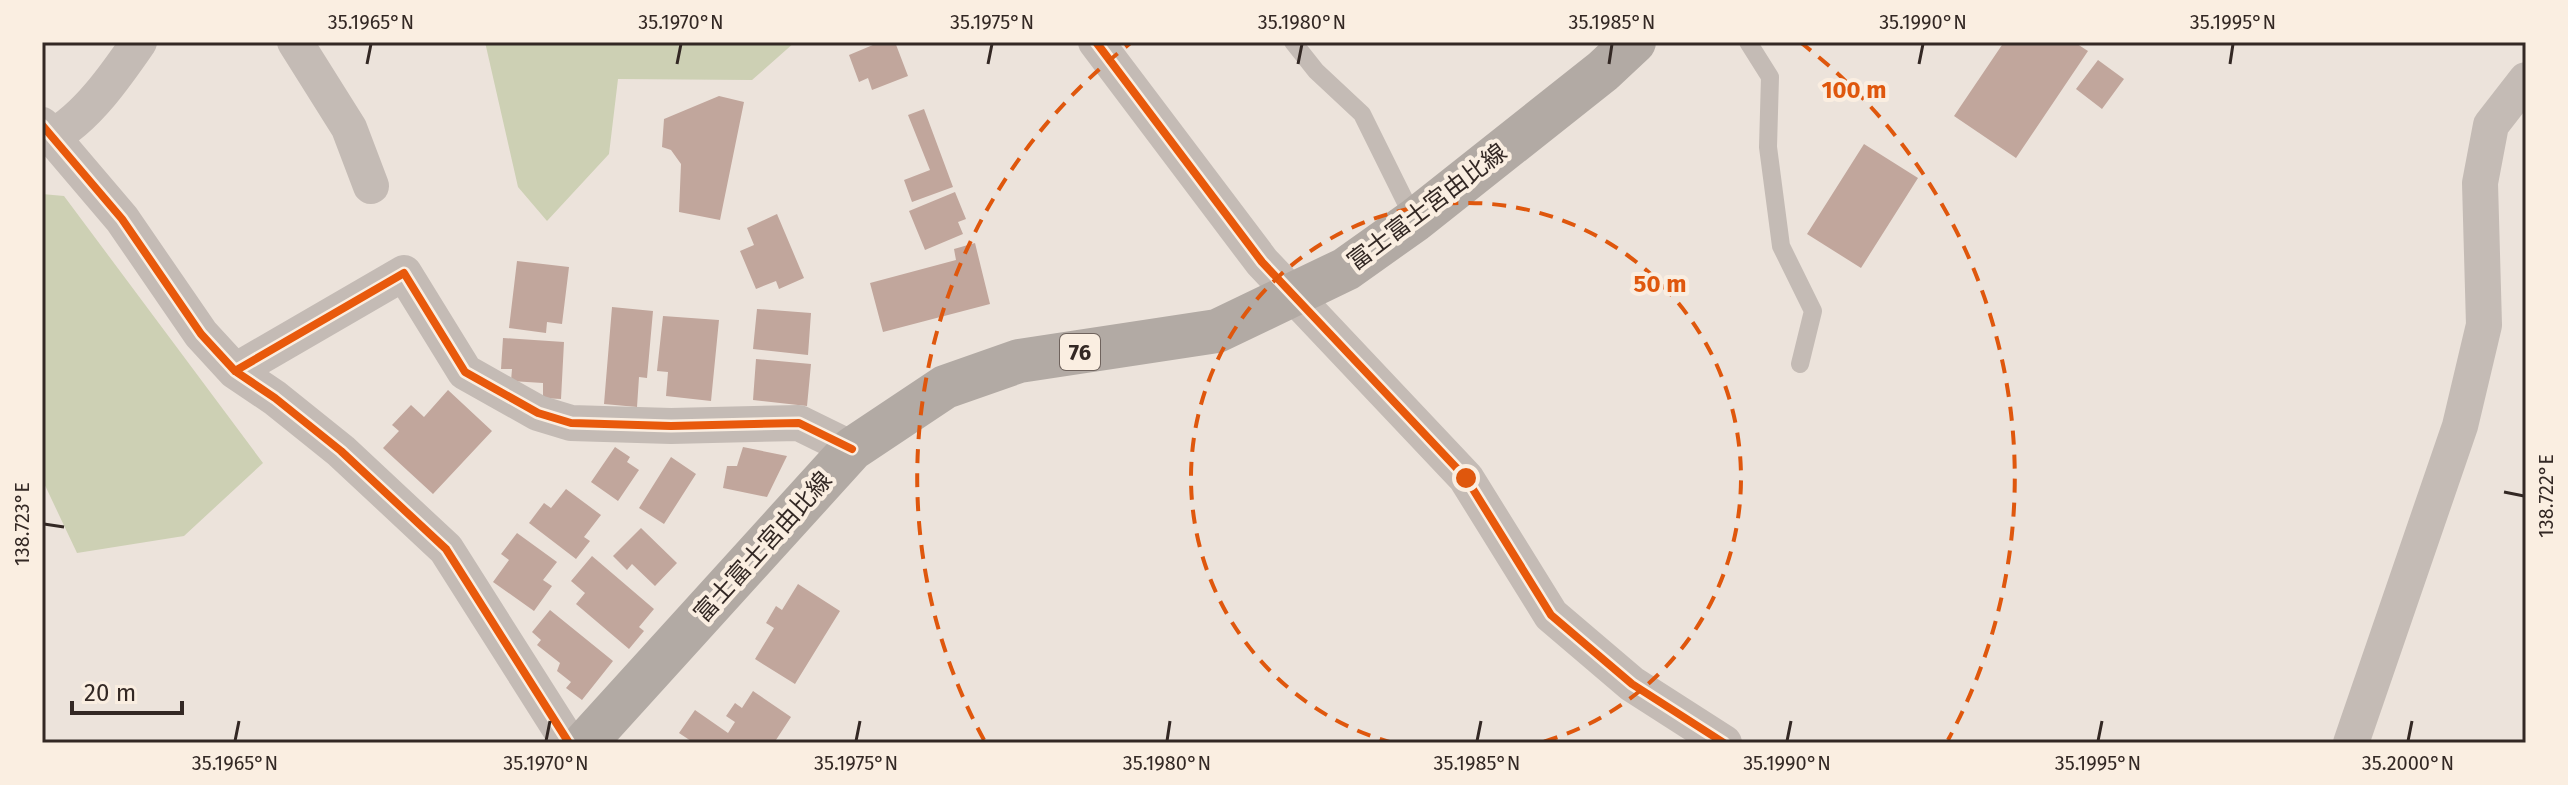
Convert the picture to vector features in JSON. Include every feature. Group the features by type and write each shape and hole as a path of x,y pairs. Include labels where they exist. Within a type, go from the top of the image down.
{"main road":[{"name":"富士富士宮由比線","path":"585,743 852,449 945,387 1019,361 1217,331 1346,269 1415,220 1603,71 1634,42"}],"street":[{"path":"46,131 67,128 117,73 139,42"},
{"path":"295,42 349,128 371,186"},
{"path":"1096,42 1262,262 1466,478 1551,615 1694,732 1724,743"},
{"path":"2351,743 2460,426 2484,325 2480,183 2491,125 2526,80"},
{"path":"46,131 122,219 201,334 235,371 275,398 341,451 446,549 569,743"},
{"path":"235,371 404,273 465,372 538,413 571,423 671,426 799,423 852,449"}],"lane":[{"path":"1293,42 1316,71 1362,114 1415,220"},
{"path":"1748,42 1770,77 1768,147 1781,246 1813,311 1800,364"}],"green space":[{"path":"485,42 795,42 752,80 618,79 609,154 547,221 518,187"},
{"path":"42,194 64,196 263,463 184,536 77,553 42,479"}],"building":[{"path":"880,42 895,42 908,76 872,90 868,78 859,82 849,55"},
{"path":"2004,42 2074,42 2088,51 2016,158 1954,116"},
{"path":"2098,60 2124,79 2102,109 2076,89"},
{"path":"719,96 744,102 720,220 679,212 681,164 671,150 662,147 664,119"},
{"path":"924,109 953,187 912,202 904,180 930,170 908,115"},
{"path":"1864,144 1918,178 1861,268 1807,234"},
{"path":"955,192 966,219 958,222 963,234 925,250 909,211"},
{"path":"777,214 804,278 779,289 776,281 756,289 740,251 754,245 747,228"},
{"path":"975,243 990,304 883,332 870,283 956,260 954,249"},
{"path":"517,261 569,267 562,324 547,322 546,333 509,328"},
{"path":"612,307 653,311 647,378 639,377 637,407 604,404"},
{"path":"757,309 811,313 808,355 753,349"},
{"path":"663,316 719,320 711,401 666,396 668,372 657,371"},
{"path":"503,338 564,342 561,399 543,398 543,383 511,381 512,369 501,369"},
{"path":"756,359 811,364 807,406 753,400"},
{"path":"448,390 492,431 433,494 383,448 399,431 392,425 411,405 424,417"},
{"path":"615,447 630,457 627,462 639,470 618,501 591,482"},
{"path":"743,447 787,456 767,497 723,488 727,466 737,466"},
{"path":"671,457 696,474 664,524 639,508"},
{"path":"566,489 601,515 584,537 590,541 576,559 529,523 544,503 551,508"},
{"path":"641,528 677,563 655,586 632,564 627,570 613,556"},
{"path":"517,533 557,562 543,580 552,586 534,611 493,582 509,560 501,554"},
{"path":"592,556 654,609 639,627 644,631 629,649 576,604 585,593 571,581"},
{"path":"798,584 840,611 795,684 755,659 774,628 766,623 776,606 782,610"},
{"path":"550,610 613,661 582,700 566,688 571,682 557,671 560,663 537,645 541,640 532,632"},
{"path":"753,691 791,717 774,743 694,743 679,733 695,710 728,733 735,722 726,716 735,703 742,708"}],"cycle path":[{"path":"1096,42 1262,262 1466,478 1551,615 1632,684 1724,743"},
{"path":"42,125 122,219 201,334 235,371 275,398 341,451 446,549 569,743"},
{"path":"235,371 404,273 465,372 538,413 571,423 671,426 799,423 852,449"}]}
